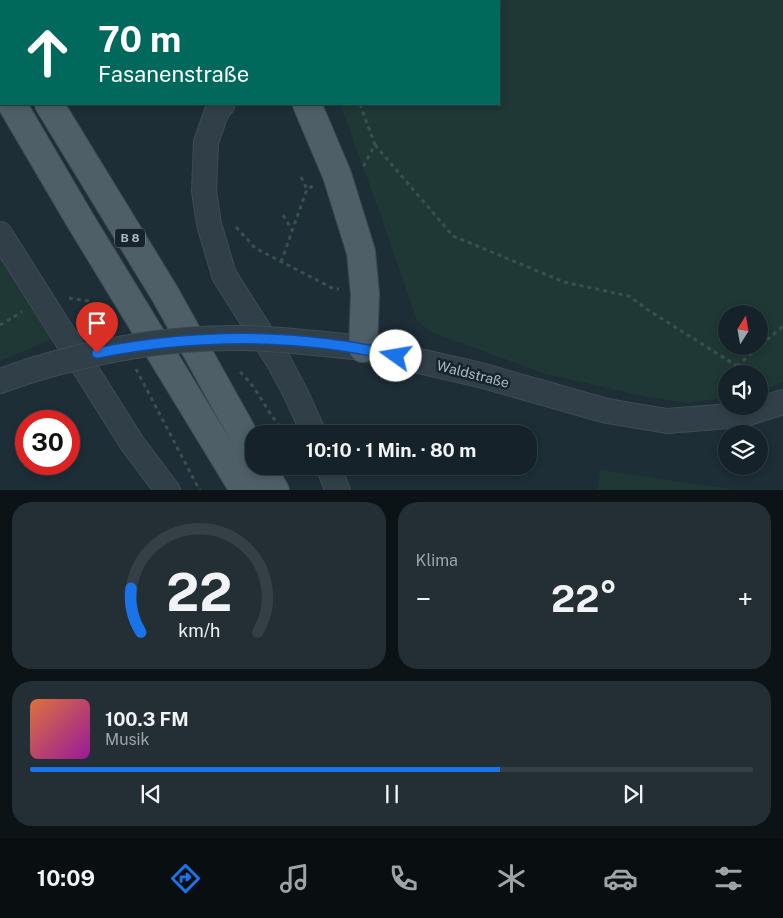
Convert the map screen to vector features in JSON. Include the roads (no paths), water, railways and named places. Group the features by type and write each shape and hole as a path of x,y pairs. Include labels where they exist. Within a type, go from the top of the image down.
{"main road":[{"name":"B 8","path":"13,105 80,220 245,490"},
{"name":"B 8","path":"50,105 165,294 245,438"},
{"path":"67,105 86,167"},
{"path":"307,105 341,186 361,252 365,294 363,348"},
{"path":"266,475 275,490"}],"street":[{"path":"222,105 218,111 206,142 204,192 209,224 224,275 279,362 310,425"},
{"path":"0,234 132,443 168,490"},
{"name":"Waldstraße","path":"0,381 65,360 131,354 180,341 242,338 315,342 363,348 480,375 607,411 667,421 742,415 783,402"},
{"path":"332,475 338,490"}]}
